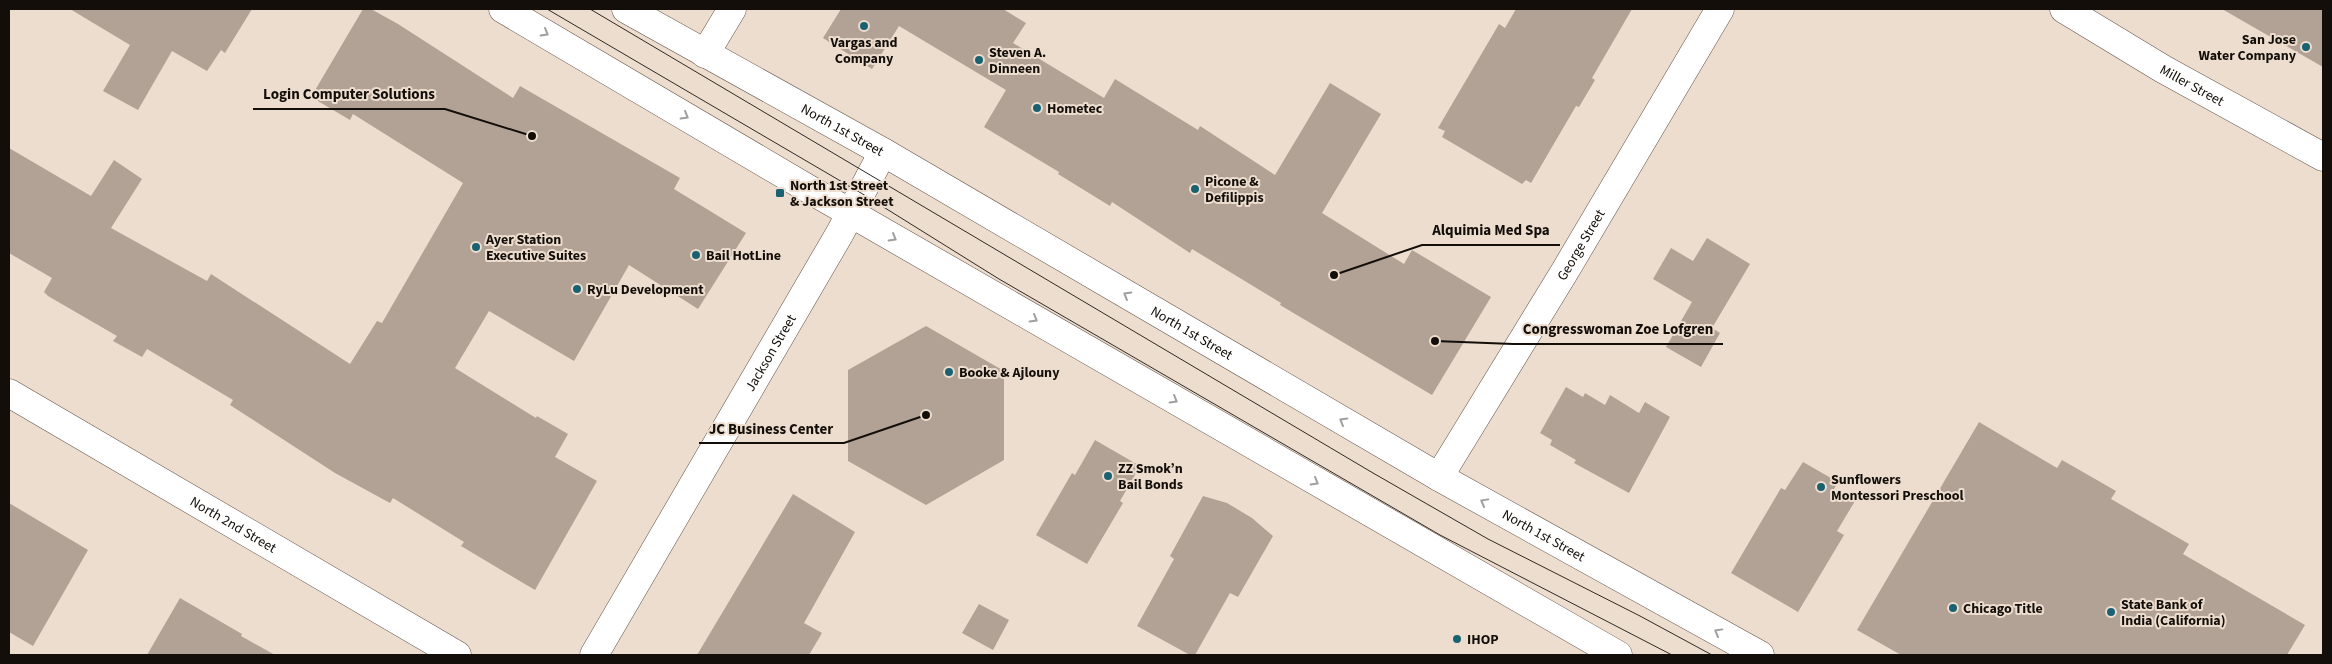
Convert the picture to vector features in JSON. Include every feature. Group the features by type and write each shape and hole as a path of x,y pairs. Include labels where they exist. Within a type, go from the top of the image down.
{"main road":[{"path":"503,9 851,213 1618,655"},
{"name":"North 1st Street","path":"626,9 883,152 1439,477 1760,655"},
{"path":"705,54 732,9"},
{"name":"George Street","path":"1439,477 1565,271 1720,9"},
{"name":"Miller Street","path":"2064,9 2163,69 2323,157"},
{"name":"Jackson Street","path":"594,655 851,213 883,152"},
{"name":"North 2nd Street","path":"9,393 457,655"}],"building":[{"path":"70,9 252,9 225,53 221,50 207,71 172,51 138,110 103,91 130,45"},
{"path":"363,9 371,9 398,24 513,98 520,86 680,178 674,189 746,233 698,309 629,265 574,361 489,311 455,368 536,418 537,416 568,434 555,457 597,481 535,590 461,546 464,542 393,498 390,503 335,473 230,405 233,400 147,349 142,357 113,341 117,336 44,292 52,278 9,253 9,148 91,196 114,160 142,179 111,228 207,281 211,274 350,364 377,321 382,323 463,183 353,114 350,120 311,97"},
{"path":"841,9 1003,9 1026,23 1013,43 1104,98 1115,79 1198,130 1200,126 1275,175 1330,83 1381,114 1322,213 1404,264 1412,250 1491,297 1432,395 1280,305 1281,303 1192,249 1190,253 1112,202 1110,206 1058,174 1059,172 984,127 1006,90 899,26 872,69 823,38"},
{"path":"1516,9 1632,9 1592,78 1595,80 1579,107 1576,106 1531,183 1526,180 1522,184 1442,137 1445,131 1438,128 1499,24 1505,28"},
{"name":"San Jose Water Company","path":"2222,9 2323,9 2323,67"},
{"path":"1707,238 1750,264 1712,328 1720,333 1701,367 1666,347 1692,302 1653,279 1671,248 1693,261"},
{"path":"926,326 1004,371 1004,460 926,505 848,461 848,370"},
{"path":"1566,387 1583,397 1585,393 1605,405 1610,395 1639,413 1645,402 1670,417 1629,493 1574,463 1576,460 1550,445 1552,440 1540,433"},
{"path":"1979,422 2057,468 2062,460 2116,491 2111,499 2189,544 2183,554 2305,625 2287,655 1901,655 1857,630"},
{"path":"1095,440 1140,466 1120,501 1123,503 1087,564 1036,535 1072,473 1075,475"},
{"path":"1803,462 1838,482 1834,489 1855,501 1837,531 1844,535 1798,612 1731,573 1781,488 1785,490"},
{"path":"793,494 855,532 804,623 822,633 809,655 697,655"},
{"path":"1203,496 1227,503 1252,518 1273,536 1238,597 1230,593 1195,655 1190,655 1137,626 1174,559 1170,556"},
{"path":"9,503 88,550 33,646 9,632"},
{"path":"180,598 242,634 241,636 275,655 147,655"},
{"path":"979,604 1009,620 993,650 962,633"}],"tram line":[{"path":"547,9 861,193 999,279 1440,535 1672,655"},
{"path":"590,9 1373,473 1488,539 1640,616 1712,655"}],"place":[{"name":"Vargas and Company","path":"864,26"},
{"name":"San Jose Water Company","path":"2306,47"},
{"name":"Steven A. Dinneen","path":"979,60"},
{"name":"Hometec","path":"1037,108"},
{"name":"Login Computer Solutions","path":"532,136"},
{"name":"Picone & Defilippis","path":"1195,189"},
{"name":"North 1st Street & Jackson Street","path":"780,193"},
{"name":"Ayer Station Executive Suites","path":"476,247"},
{"name":"Bail HotLine","path":"696,255"},
{"name":"Alquimia Med Spa","path":"1334,275"},
{"name":"RyLu Development","path":"577,289"},
{"name":"Congresswoman Zoe Lofgren","path":"1435,341"},
{"name":"Booke & Ajlouny","path":"949,372"},
{"name":"JC Business Center","path":"926,415"},
{"name":"ZZ Smok’n Bail Bonds","path":"1108,476"},
{"name":"Sunflowers Montessori Preschool","path":"1821,487"},
{"name":"Chicago Title","path":"1953,608"},
{"name":"State Bank of India (California)","path":"2111,612"},
{"name":"IHOP","path":"1457,639"}]}
